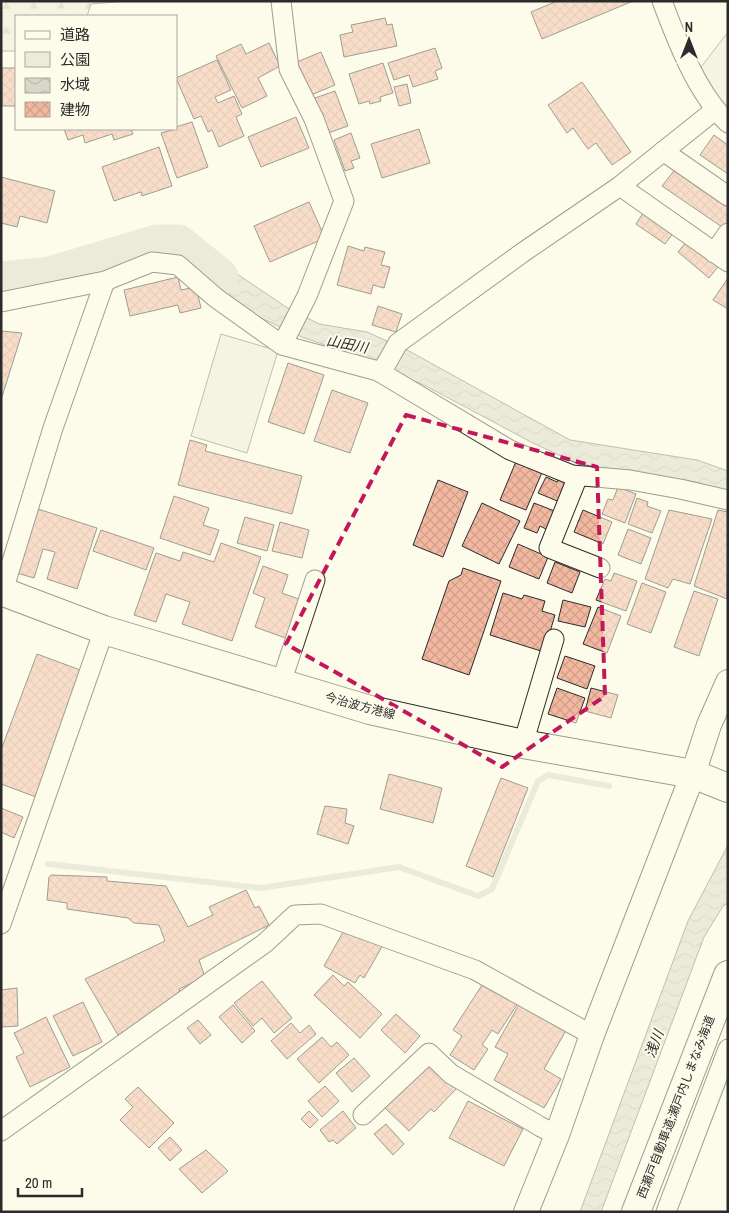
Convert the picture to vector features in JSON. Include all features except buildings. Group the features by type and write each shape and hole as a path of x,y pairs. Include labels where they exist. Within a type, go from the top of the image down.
{"main road":[{"name":"今治波方港線","path":"2,591 104,630 370,710 523,744 693,774 728,788"},
{"name":"西瀬戸自動車道;瀬戸内しまなみ海道","path":"636,1212 728,975"}],"street":[{"path":"280,1 289,69 314,119 344,201 307,296 282,345"},
{"path":"381,373 398,342 522,253 620,186 663,151 721,116 674,35 662,1"},
{"path":"663,151 728,196"},
{"path":"620,186 721,257 728,233"},
{"path":"1,302 104,281 152,262 178,265 216,298 282,345 381,373 510,450 572,475 630,480 728,500"},
{"path":"2,591 53,428 104,281"},
{"path":"578,476 549,548 600,568"},
{"path":"281,683 315,580"},
{"path":"1,924 8,885 104,630"},
{"path":"523,744 554,638"},
{"path":"526,1212 557,1135 592,1035 693,774 709,725 728,682"},
{"path":"1,1131 265,943 295,915 321,914 475,970 592,1035"},
{"path":"666,1212 728,1049"},
{"path":"363,1115 429,1053 451,1074 557,1135"}],"highlighted area":[{"path":"406,415 597,467 605,696 502,767 286,644"}],"green space":[{"path":"1,1 127,1 91,4 87,15 15,15 15,51 1,51"},
{"path":"728,32 728,109 698,71"},
{"path":"221,334 278,351 247,453 191,436"}],"water":[{"path":"184,238 286,307 319,324 367,332 409,351 570,440 697,460 728,471 728,493 696,482 578,464 531,442 424,385 345,352 302,337 259,317 172,252"},
{"name":"浅川","path":"728,845 728,903 723,906 704,937 601,1212 580,1212 688,921"}],"waterway":[{"name":"山田川","path":"1,281 50,276 157,244 178,244 219,277"},
{"path":"48,864 261,888 399,867 478,896 492,889 538,781 548,775 609,786"}]}
